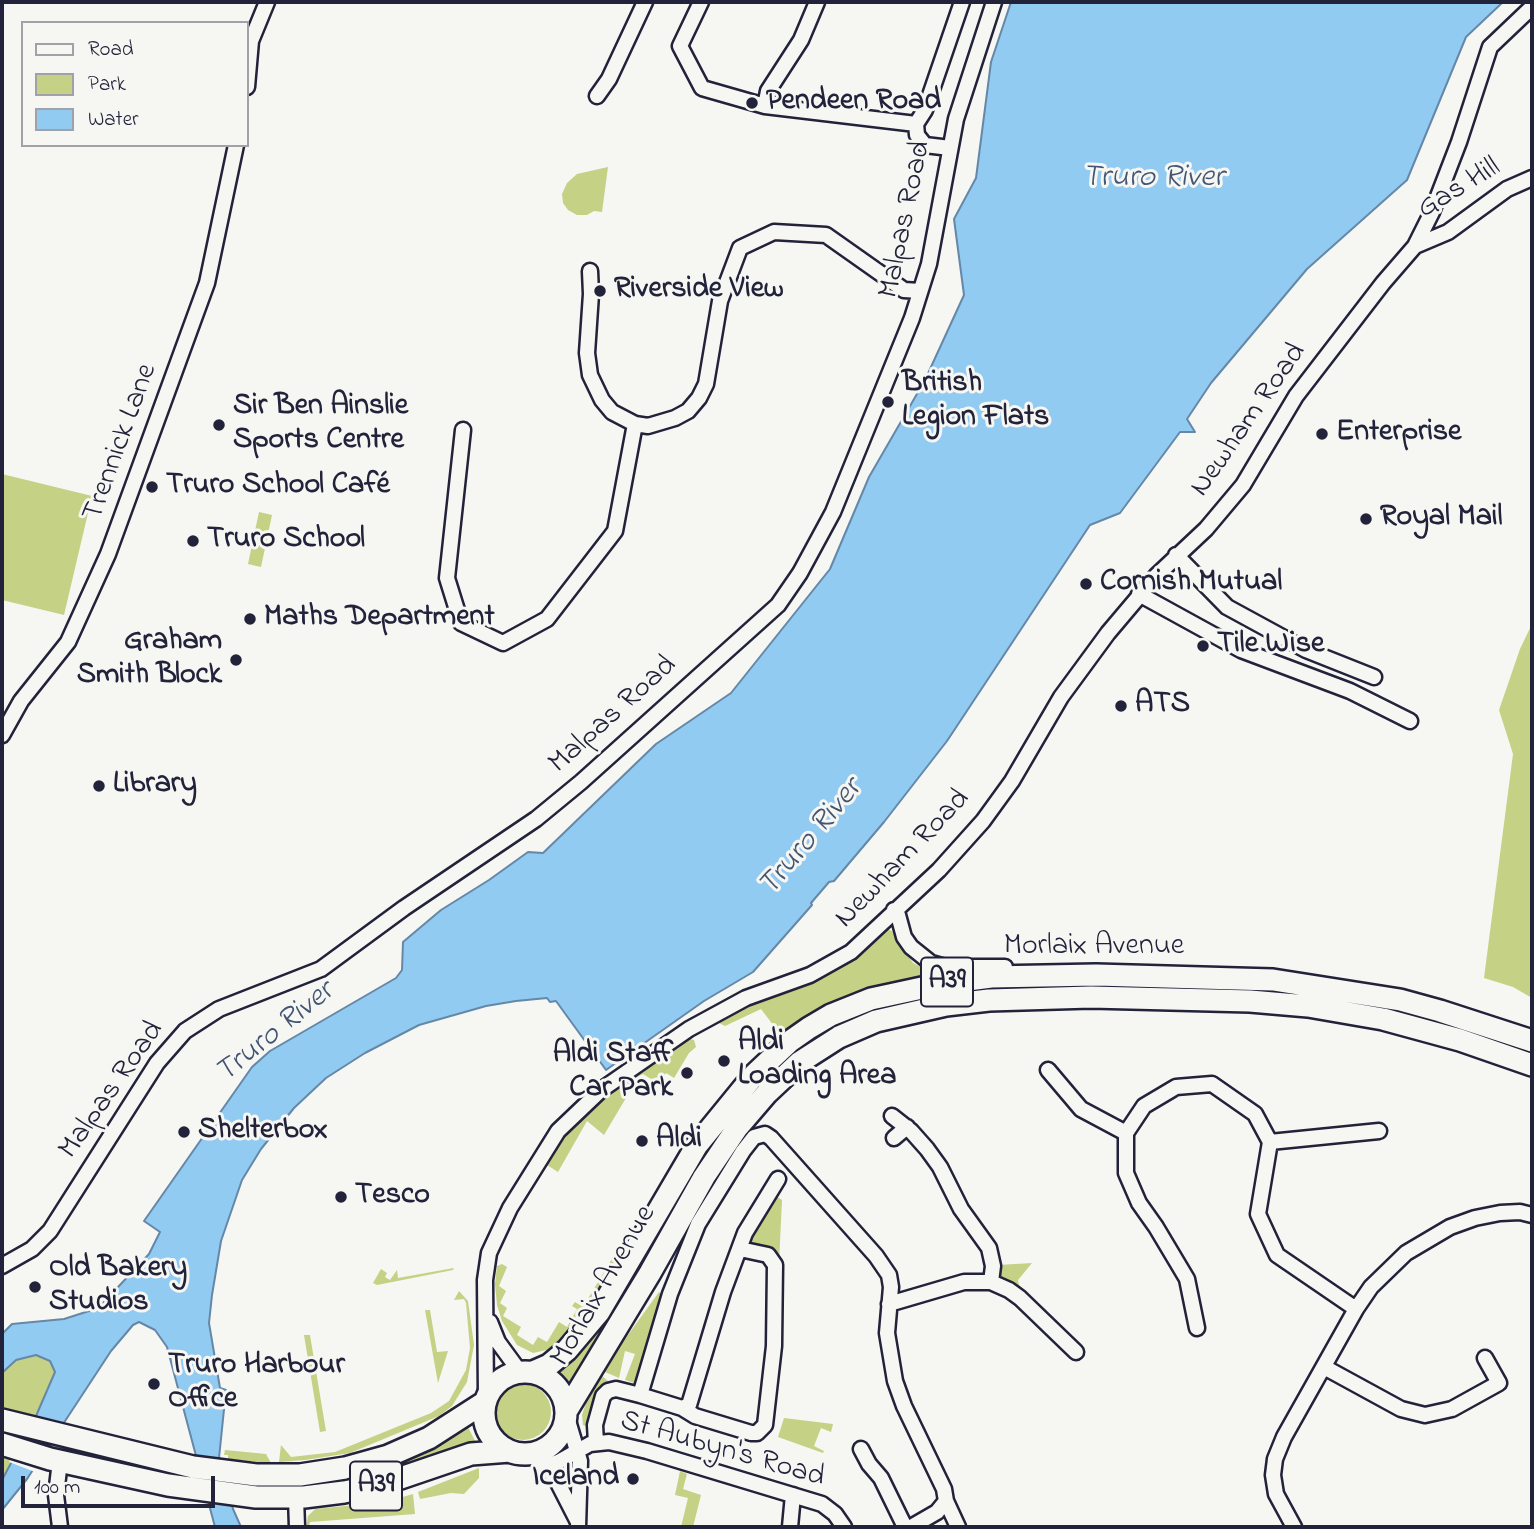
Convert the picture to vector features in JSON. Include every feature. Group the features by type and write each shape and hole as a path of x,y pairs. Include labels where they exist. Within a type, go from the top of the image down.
{"highway":[{"name":"Morlaix Avenue","path":"527,1372 549,1365 591,1322 613,1291 697,1145 755,1074 789,1042 851,1006 907,990 990,977 1227,978 1311,985 1400,1000 1532,1041"},
{"name":"Morlaix Avenue","path":"566,1412 704,1177 737,1128 775,1085 800,1062 839,1037 876,1021 946,1005 989,1000 1103,997 1250,1001 1308,1006 1383,1019 1460,1040 1532,1065"},
{"name":"A39","path":"2,1420 193,1467 256,1475 300,1475 364,1463 429,1438 485,1400 496,1383 504,1377 527,1372"},
{"path":"527,1372 552,1381 559,1389 566,1412"},
{"path":"485,1400 484,1422 488,1431 501,1447 528,1457"},
{"name":"A39","path":"2,1444 55,1460 199,1491 296,1497 334,1494 380,1485 471,1454 528,1457 553,1444 561,1433 566,1412"}],"street":[{"path":"248,76 251,41 267,2"},
{"path":"597,96 609,79 645,2"},
{"path":"701,2 680,46 702,88 765,106 916,124"},
{"path":"765,106 768,92 801,40 817,2"},
{"path":"950,148 925,145 917,135 916,124 925,110 962,2"},
{"name":"Malpas Road","path":"2,1266 32,1249 50,1231 157,1063 185,1031 219,1009 321,969 404,908 536,819 778,605 800,573 833,512 912,318 929,264 956,120 994,2"},
{"name":"Newham Road","path":"485,1400 486,1270 492,1243 510,1208 558,1130 601,1090 677,1036 724,1009 802,979 837,961 867,938 939,870 983,821 1012,781 1061,697 1139,594 1176,555 1206,529 1243,485 1296,396 1415,246 1432,212 1455,153 1490,47 1532,6"},
{"name":"Trennick Lane","path":"2,735 21,701 62,651 108,554 207,283 236,147"},
{"name":"Gas Hill","path":"1415,246 1448,232 1507,189 1532,178"},
{"path":"590,271 592,294 587,353 590,375 602,400 612,412 635,424 648,426 663,423 688,411 699,398 706,384 720,301 740,248 774,232 826,234 904,290 920,291"},
{"path":"463,430 447,578 461,623 503,643 547,619 615,531 635,424"},
{"path":"1176,555 1227,607 1306,650 1374,677"},
{"path":"1139,594 1241,650 1350,691 1410,722"},
{"path":"894,910 904,937 911,947 931,963 945,967 1004,967 1063,976"},
{"path":"1048,1070 1081,1109 1126,1133"},
{"path":"1197,1328 1187,1279 1139,1203 1126,1173 1126,1133 1144,1106 1176,1087 1212,1084 1255,1114 1270,1142 1258,1214 1277,1255 1356,1309"},
{"path":"892,1115 907,1127 937,1164 961,1209 989,1248 993,1263 991,1282"},
{"path":"894,1138 907,1127"},
{"path":"1270,1142 1379,1131"},
{"path":"640,1395 670,1294 698,1224 752,1139 761,1134 771,1138 886,1269 890,1281 888,1344 895,1381 904,1406 944,1489 946,1501 958,1527"},
{"path":"682,1408 690,1402 723,1292 749,1225 778,1179"},
{"path":"1294,1527 1276,1494 1273,1475 1275,1459 1284,1437 1371,1287 1393,1264 1437,1234 1483,1216 1520,1212 1532,1215"},
{"path":"596,1443 595,1425 605,1393 611,1389 620,1389 682,1408 695,1416 751,1433 760,1431 765,1425 774,1346 775,1265 768,1255 740,1249"},
{"path":"889,1304 964,1282 991,1282 1020,1298 1076,1352"},
{"path":"486,1311 498,1342 527,1372"},
{"path":"1324,1367 1394,1406 1425,1415 1452,1409 1499,1383 1485,1358"},
{"path":"566,1412 578,1450 578,1526"},
{"name":"St Aubyn's Road","path":"528,1457 558,1462 578,1450 596,1443 609,1442 647,1451 826,1506 844,1527"},
{"path":"861,1449 881,1478 905,1527"},
{"path":"528,1457 562,1490 578,1526"},
{"path":"55,1460 60,1527"},
{"path":"790,1527 793,1495"},
{"path":"296,1497 297,1527"},
{"path":"911,1527 937,1512 946,1501"}],"green space":[{"path":"608,167 602,212 577,215 568,210 563,203 562,194 567,183 577,174"},
{"path":"2,474 92,496 64,615 2,600"},
{"path":"259,512 272,515 261,567 248,564"},
{"path":"1532,624 1532,998 1513,987 1484,978 1513,754 1499,710 1520,649"},
{"path":"887,929 892,931 913,963 940,976 783,1038 761,1009 725,1026 719,1023 741,1009 799,989 826,976 850,962"},
{"path":"686,1038 694,1040 696,1047 689,1053 674,1078 666,1073 661,1081 669,1086 667,1089 643,1074 639,1076 604,1135 587,1121 558,1172 547,1165 568,1131 590,1107"},
{"path":"761,1077 765,1081 566,1388 554,1372 694,1164"},
{"path":"773,1194 782,1200 779,1263 748,1246 747,1239"},
{"path":"628,1232 631,1234 599,1288 568,1331 551,1349 533,1353 517,1345 502,1321 497,1305 497,1266 502,1264 507,1267 499,1286 506,1291 500,1303 507,1308 503,1316 521,1327 517,1335 533,1345 538,1337 547,1342 559,1322 567,1327 577,1309 572,1306 575,1302 583,1307"},
{"path":"1032,1263 1018,1280 1026,1292 1024,1294 999,1276 998,1265"},
{"path":"454,1268 377,1285 373,1283 381,1269 387,1273 385,1277 390,1280 397,1270 398,1278"},
{"path":"459,1291 468,1301 474,1345 467,1382 452,1406 439,1416 350,1453 279,1462 281,1445 291,1457 335,1452 431,1413 449,1401 466,1370 470,1348 466,1303 464,1299 454,1300"},
{"path":"659,1292 665,1298 640,1385 625,1380 635,1354 625,1351 619,1378 605,1372 604,1368"},
{"path":"425,1310 430,1310 437,1352 448,1351 438,1383"},
{"path":"304,1335 310,1335 326,1431 320,1432"},
{"path":"39,1355 50,1361 54,1367 54,1376 14,1461 2,1480 2,1373 16,1360"},
{"path":"600,1374 609,1382 598,1392 589,1427 583,1425 582,1415 591,1388"},
{"path":"523,1384 534,1386 543,1392 549,1401 549,1423 543,1432 534,1438 523,1440 512,1438 503,1432 497,1423 495,1412 497,1401 503,1392 512,1386"},
{"path":"784,1418 833,1424 831,1432 821,1428 814,1446 824,1451 823,1453 778,1437"},
{"path":"467,1425 478,1447 387,1476 297,1490 227,1486 225,1479 427,1449 453,1436"},
{"path":"66,1444 198,1475 200,1482 66,1456 63,1449"},
{"path":"225,1450 266,1454 271,1463 228,1459 228,1455 224,1455"},
{"path":"479,1468 479,1478 464,1494 451,1493 420,1499 418,1492"},
{"path":"680,1471 687,1474 683,1489 701,1495 693,1527 681,1527 688,1498 675,1495"},
{"path":"413,1494 415,1514 310,1522 309,1527 306,1527 308,1516 315,1509 385,1502"}],"water":[{"name":"Truro River","path":"1011,2 1503,2 1466,37 1407,180 1307,269 1211,383 1187,419 1195,432 1180,432 1120,513 1090,525 947,741 884,822 753,972 704,1001 606,1070 556,1001 550,1002 547,998 516,1001 486,1006 419,1025 365,1053 326,1078 294,1108 261,1149 242,1180 221,1241 212,1295 209,1323 220,1388 226,1390 219,1458 233,1509 241,1527 215,1527 167,1347 155,1330 139,1322 133,1325 111,1351 27,1479 2,1510 2,1480 36,1416 55,1372 50,1361 36,1355 16,1360 2,1373 2,1334 12,1324 64,1319 103,1303 149,1254 160,1232 144,1221 252,1067 270,1051 396,978 402,970 403,942 441,910 528,852 543,853 656,744 731,693 830,569 869,477 925,380 964,295 954,219 976,178 991,62"}],"pier":[{"path":"33,1415 67,1423 35,1472 9,1462"}],"place":[{"name":"Pendeen Road","path":"752,103"},
{"name":"Riverside View","path":"600,291"},
{"name":"British Legion Flats","path":"888,402"},
{"name":"Sir Ben Ainslie Sports Centre","path":"219,425"},
{"name":"Enterprise","path":"1322,434"},
{"name":"Truro School Café","path":"152,487"},
{"name":"Royal Mail","path":"1366,519"},
{"name":"Truro School","path":"193,541"},
{"name":"Cornish Mutual","path":"1086,584"},
{"name":"Maths Department","path":"250,619"},
{"name":"Tile Wise","path":"1203,646"},
{"name":"Graham Smith Block","path":"236,660"},
{"name":"ATS","path":"1121,706"},
{"name":"Library","path":"99,786"},
{"name":"Aldi Loading Area","path":"724,1061"},
{"name":"Aldi Staff Car Park","path":"687,1073"},
{"name":"Shelterbox","path":"184,1132"},
{"name":"Aldi","path":"642,1141"},
{"name":"Tesco","path":"341,1197"},
{"name":"Old Bakery Studios","path":"35,1287"},
{"name":"Truro Harbour Office","path":"154,1384"},
{"name":"Iceland","path":"633,1479"}]}
